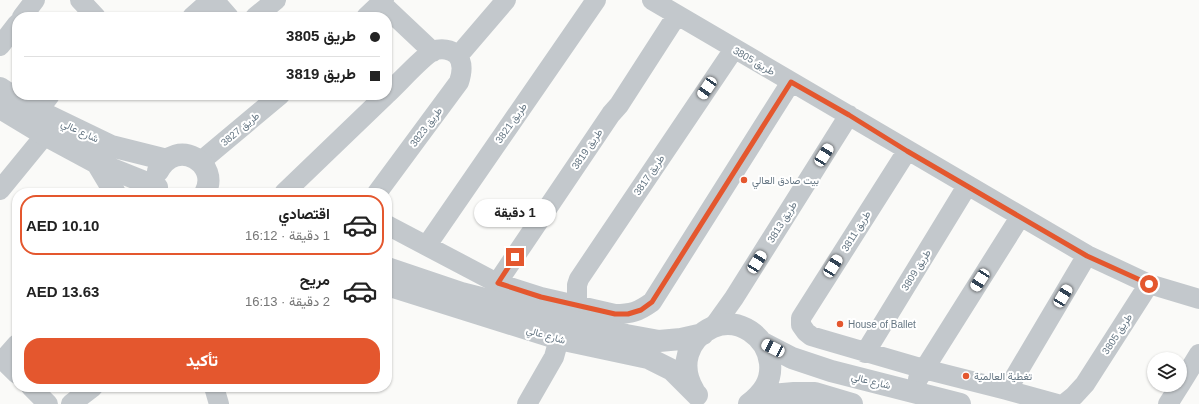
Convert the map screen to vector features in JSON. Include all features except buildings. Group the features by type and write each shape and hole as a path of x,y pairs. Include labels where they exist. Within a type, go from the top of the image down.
{"street":[{"path":"26,12 35,0"},
{"path":"80,0 91,12"},
{"path":"198,12 213,0 224,12"},
{"path":"261,12 276,0"},
{"path":"392,89 433,52 446,50 453,52 458,56 506,0"},
{"name":"طريق 3821","path":"427,245 596,0"},
{"name":"طريق 3805","path":"652,0 1087,256 1149,284 1199,299"},
{"path":"371,12 383,1 433,52"},
{"name":"طريق 3819","path":"498,283 611,114 620,105 677,15"},
{"path":"0,46 12,30"},
{"name":"طريق 3817","path":"577,314 577,285 584,270 734,49"},
{"name":"طريق 3823","path":"381,188 459,82 462,73 461,63 458,56"},
{"path":"392,228 498,283 577,314 628,314 641,310 652,302 791,82"},
{"name":"شارع عالي","path":"0,88 12,96"},
{"name":"شارع عالي","path":"18,100 26,105 44,103 111,146 167,160"},
{"name":"طريق 3827","path":"200,162 274,100"},
{"path":"289,188 380,100"},
{"name":"شارع عالي","path":"0,108 45,135 97,163 151,188"},
{"name":"طريق 3813","path":"708,330 740,288 849,115"},
{"path":"0,190 45,135"},
{"name":"طريق 3811","path":"865,353 811,336 801,325 801,318 907,151"},
{"path":"158,188 156,179 158,172 167,160 180,155 187,155 200,162 205,168 211,188"},
{"path":"97,163 112,188"},
{"name":"طريق 3809","path":"865,353 967,186"},
{"path":"910,391 1020,217"},
{"path":"1007,390 1087,256"},
{"name":"شارع عالي","path":"392,270 461,293 577,314 626,335 659,341 681,339 728,324 742,326"},
{"name":"طريق 3805","path":"1064,404 1085,384 1149,284"},
{"name":"شارع عالي","path":"392,287 559,340 648,358 672,370 701,401"},
{"name":"طريق 3813","path":"740,288 739,307 742,326"},
{"path":"742,326 754,333 763,343 769,356 771,370 767,384 754,400"},
{"path":"701,401 689,383 686,369 687,356 693,343 708,330"},
{"path":"527,404 554,357 559,340"},
{"name":"شارع عالي","path":"763,343 792,358 831,371 960,404"},
{"path":"12,349 1,359 12,369"},
{"path":"865,353 1057,404"},
{"path":"1174,396 1199,354"},
{"path":"1085,384 1088,404"},
{"path":"36,392 48,404"},
{"path":"71,404 87,392"},
{"path":"215,392 219,404"},
{"path":"754,400 794,393 815,393 852,404"}],"place":[{"name":"بيت صادق العالي","path":"744,180"},
{"name":"House of Ballet","path":"840,324"},
{"name":"تغطية العالمية","path":"966,376"}],"route":[{"path":"515,257 498,283 518,291 615,314 628,314 641,310 652,302 791,82 1087,256 1149,284"}]}
